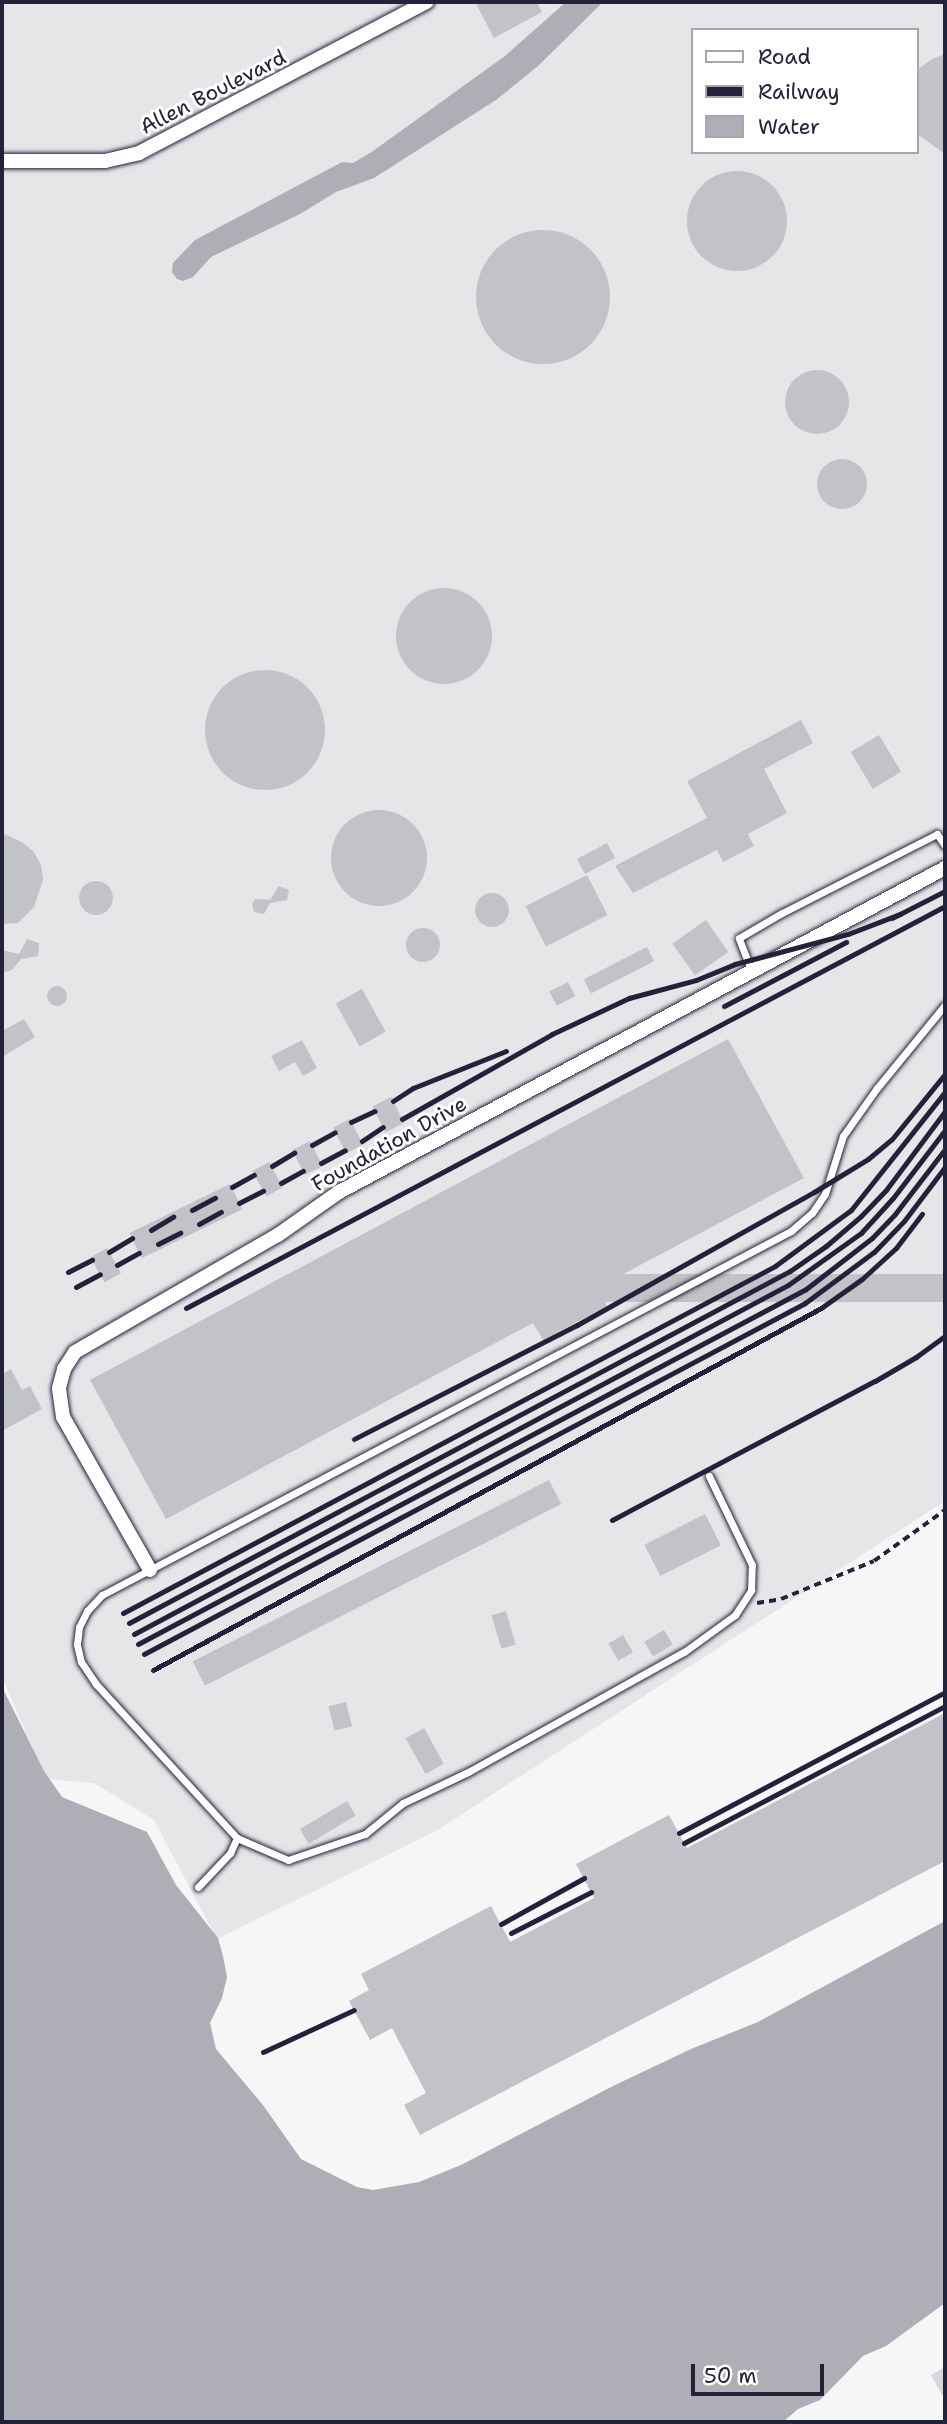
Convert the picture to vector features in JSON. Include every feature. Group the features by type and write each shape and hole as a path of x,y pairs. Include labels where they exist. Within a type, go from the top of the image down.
{"street":[{"name":"Allen Boulevard","path":"2,161 105,161 139,153 427,2"},
{"name":"Foundation Drive","path":"149,1570 63,1417 59,1388 64,1369 75,1352 278,1235 339,1192 945,868"}],"lane":[{"path":"751,970 739,938 937,834 945,846"},
{"path":"709,1476 752,1565 751,1590 735,1615 684,1652 468,1772 403,1803 365,1833 288,1860 237,1838 96,1684 80,1662 77,1644 79,1627 87,1611 102,1595 791,1231 812,1213 825,1194 843,1136 877,1088 945,1005"},
{"path":"198,1887 230,1853 237,1838"}],"path":[{"path":"741,1605 781,1599 874,1561 945,1510"}],"shaded area":[{"path":"2,2 945,2 945,1501 436,1831 217,1939 154,1820 94,1783 46,1779 2,1677"},
{"path":"945,2367 945,2400 931,2375"}],"water":[{"path":"566,2 603,2 538,66 496,100 374,178 336,192 300,214 211,257 193,277 183,281 177,279 172,272 173,263 195,240 342,162 353,163 373,151 505,56"},
{"path":"2,1687 44,1771 62,1797 147,1832 176,1885 218,1938 227,1977 222,1998 210,2023 216,2049 263,2105 301,2159 357,2187 373,2190 419,2182 461,2165 615,2085 691,2049 758,2022 945,1921 945,2303 886,2346 863,2356 820,2400 798,2409 783,2422 2,2422"}],"building":[{"path":"475,2 537,2 542,12 494,38"},
{"path":"945,54 945,154 919,135 919,69"},
{"path":"737,171 765,179 779,193 787,221 779,249 765,263 737,271 709,263 695,249 687,221 695,193 709,179"},
{"path":"543,230 569,235 590,250 605,271 610,297 605,323 590,344 569,359 543,364 517,359 496,344 481,323 476,297 481,271 496,250 517,235"},
{"path":"811,370 823,370 840,379 847,390 847,414 840,425 823,434 811,434 799,429 790,420 785,408 785,396 790,384 799,375"},
{"path":"842,459 860,466 867,484 860,502 842,509 824,502 817,484 824,466"},
{"path":"444,588 462,591 478,602 489,618 492,636 489,654 478,670 462,681 444,684 426,681 410,670 399,654 396,636 399,618 410,602 426,591"},
{"path":"265,670 288,674 308,687 321,707 325,730 321,753 308,773 288,786 265,790 242,786 222,773 209,753 205,730 209,707 222,687 242,674"},
{"path":"801,720 813,743 764,769 787,813 748,834 754,846 723,862 717,850 633,893 615,866 707,818 687,781"},
{"path":"879,735 901,772 873,789 851,752"},
{"path":"379,810 397,813 413,824 424,840 427,858 424,876 413,892 397,903 379,906 361,903 345,892 334,876 331,858 334,840 345,824 361,813"},
{"path":"2,833 22,842 34,852 41,865 43,880 34,907 18,923 2,924"},
{"path":"607,843 615,858 585,874 577,859"},
{"path":"587,875 607,915 546,946 526,906"},
{"path":"96,881 108,886 113,898 108,910 96,915 84,910 79,898 84,886"},
{"path":"279,886 289,890 287,900 270,903 264,914 254,912 252,904 255,899 270,900"},
{"path":"492,893 504,898 509,910 504,922 492,927 480,922 475,910 480,898"},
{"path":"706,920 728,952 695,975 672,944"},
{"path":"423,928 435,933 440,945 435,957 423,962 411,957 406,945 411,933"},
{"path":"27,939 39,943 38,956 21,959 12,970 2,973 2,950 19,954"},
{"path":"647,947 654,961 591,993 584,979"},
{"path":"568,982 575,996 557,1006 549,992"},
{"path":"57,986 64,989 67,996 64,1003 57,1006 50,1003 47,996 50,989"},
{"path":"362,989 386,1032 360,1046 336,1004"},
{"path":"24,1019 35,1037 2,1057 2,1031"},
{"path":"728,1039 804,1178 597,1288 607,1306 543,1340 533,1323 166,1519 90,1380"},
{"path":"302,1040 317,1068 303,1076 295,1062 279,1071 271,1056"},
{"path":"391,1097 404,1123 385,1132 372,1107"},
{"path":"350,1119 363,1145 346,1153 333,1128"},
{"path":"310,1141 323,1166 305,1175 292,1150"},
{"path":"269,1162 283,1187 266,1197 252,1171"},
{"path":"230,1184 242,1209 142,1258 129,1233"},
{"path":"107,1248 121,1273 104,1283 90,1257"},
{"path":"557,1274 945,1274 945,1302 557,1302"},
{"path":"11,1369 22,1390 30,1386 42,1409 2,1431 2,1374"},
{"path":"549,1480 561,1504 205,1686 193,1662"},
{"path":"705,1514 721,1545 660,1576 644,1545"},
{"path":"506,1611 516,1645 501,1649 492,1615"},
{"path":"664,1630 673,1645 653,1656 644,1642"},
{"path":"623,1635 633,1652 618,1661 608,1644"},
{"path":"346,1702 352,1726 335,1731 329,1706"},
{"path":"945,1713 945,1861 420,2135 404,2105 426,2093 392,2028 370,2040 349,2001 369,1990 361,1974 491,1906 510,1942 594,1898 576,1864 669,1815 687,1848"},
{"path":"424,1728 444,1764 426,1774 406,1738"},
{"path":"347,1801 356,1816 309,1844 300,1829"}],"railway":[{"path":"892,918 945,891"},
{"path":"186,1308 945,906"},
{"path":"402,1119 552,1034 629,998 696,980 735,964 848,934 900,914"},
{"path":"724,1006 846,942"},
{"path":"393,1101 413,1088 506,1051"},
{"path":"354,1439 577,1325 868,1159 892,1139 945,1074"},
{"path":"123,1613 775,1266 851,1210 945,1092"},
{"path":"351,1122 375,1111"},
{"path":"129,1623 790,1271 826,1246 861,1216 886,1190 945,1111"},
{"path":"362,1141 383,1127"},
{"path":"134,1634 788,1285 861,1233 893,1198 945,1130"},
{"path":"312,1145 335,1132"},
{"path":"138,1644 806,1289 872,1238 895,1214 945,1149"},
{"path":"321,1163 345,1150"},
{"path":"272,1166 294,1153"},
{"path":"144,1654 805,1303 874,1252 904,1221 945,1167"},
{"path":"281,1183 303,1171"},
{"path":"232,1187 254,1175"},
{"path":"239,1203 263,1191"},
{"path":"192,1210 215,1198"},
{"path":"199,1224 221,1212"},
{"path":"153,1670 821,1308 862,1279 896,1248 922,1214"},
{"path":"151,1230 173,1217"},
{"path":"158,1244 180,1233"},
{"path":"109,1252 132,1238"},
{"path":"117,1265 139,1253"},
{"path":"68,1272 92,1260"},
{"path":"76,1287 100,1274"},
{"path":"612,1520 875,1381 945,1336"},
{"path":"679,1833 945,1692"},
{"path":"684,1843 945,1706"},
{"path":"501,1924 584,1878"},
{"path":"511,1933 591,1892"},
{"path":"263,2052 354,2010"}]}
